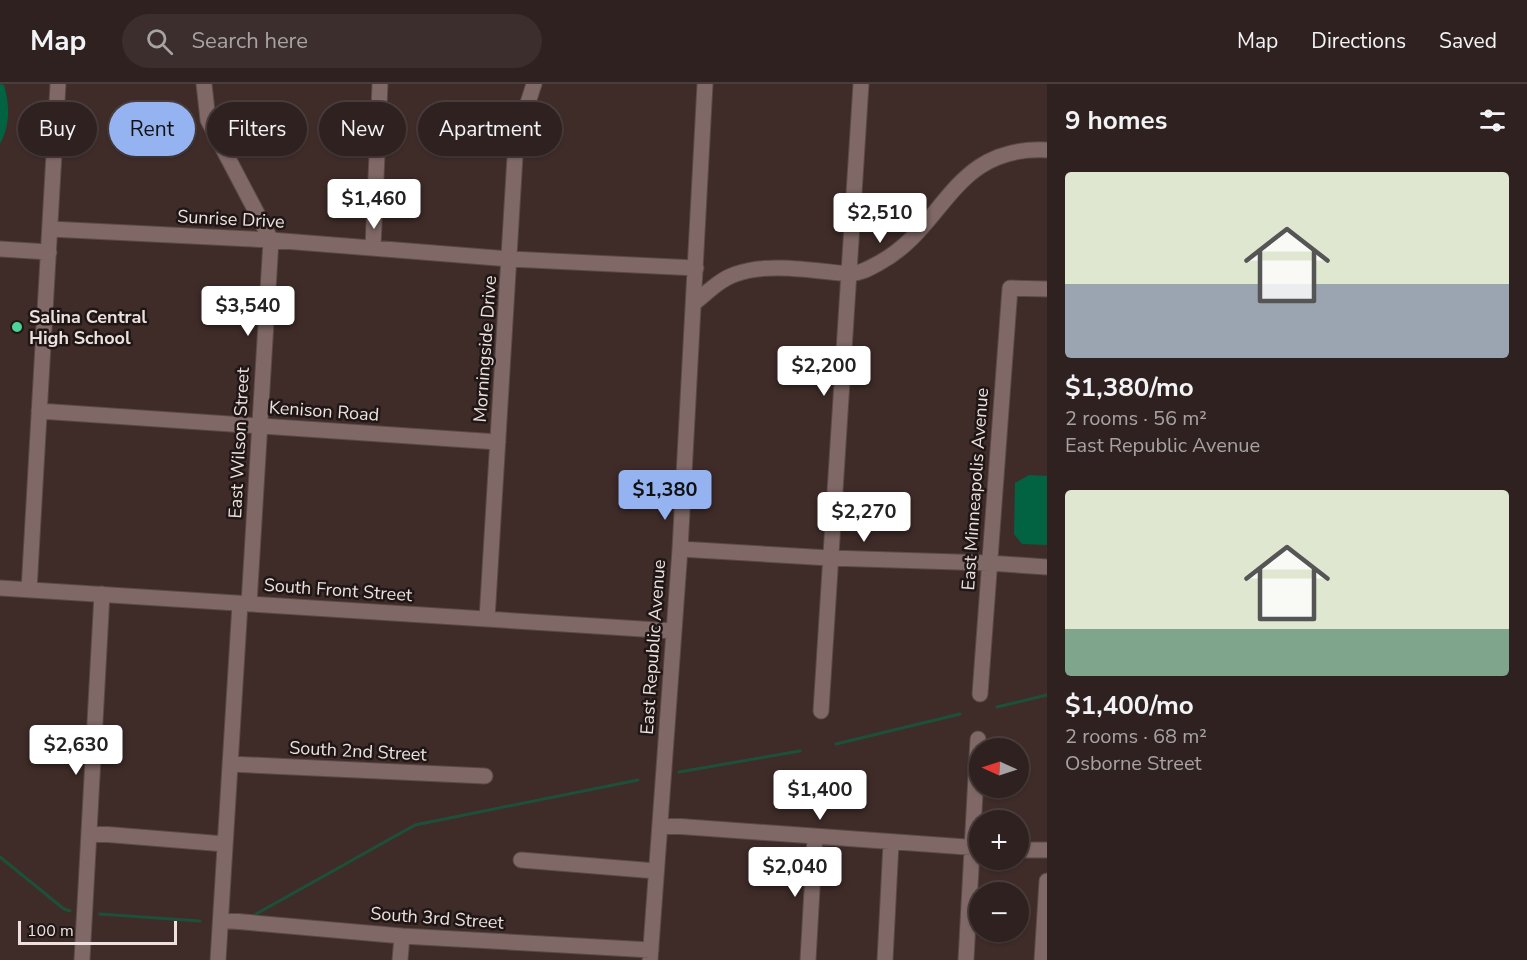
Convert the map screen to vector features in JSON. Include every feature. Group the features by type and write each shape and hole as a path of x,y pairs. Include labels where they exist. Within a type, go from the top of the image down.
{"street":[{"path":"28,590 58,84"},
{"path":"204,84 208,120 271,240"},
{"path":"373,247 380,84"},
{"name":"Morningside Drive","path":"487,619 516,140 534,84"},
{"name":"East Republic Avenue","path":"650,955 680,549 705,84"},
{"path":"821,711 861,84"},
{"path":"694,303 718,283 735,274 754,270 771,268 849,274 862,272 885,260 906,245 959,183 981,165 1000,156 1022,151 1047,150"},
{"name":"Sunrise Drive","path":"50,229 271,240 510,259 696,268"},
{"name":"East Wilson Street","path":"218,960 230,764 259,426 271,240"},
{"path":"0,249 49,252"},
{"name":"East Minneapolis Avenue","path":"980,694 1010,288 1047,289"},
{"name":"Kenison Road","path":"39,411 498,442"},
{"path":"680,549 1047,567"},
{"name":"South Front Street","path":"0,588 674,631"},
{"path":"82,960 102,594"},
{"name":"South 2nd Street","path":"230,764 484,776"},
{"path":"660,825 969,848"},
{"path":"89,833 225,844"},
{"path":"808,960 815,837"},
{"path":"885,960 891,843"},
{"path":"1029,849 1047,850"},
{"path":"522,860 656,871"},
{"path":"966,960 974,870"},
{"path":"1042,960 1047,881"},
{"name":"South 3rd Street","path":"221,920 650,955"},
{"path":"400,960 402,936"}],"green space":[{"path":"0,84 4,85 8,108 6,130 0,144"},
{"path":"1029,475 1047,476 1047,545 1022,544 1014,534 1015,483"}],"waterway":[{"path":"997,707 1047,695"},
{"path":"836,744 960,714"},
{"path":"679,772 800,751"},
{"path":"256,914 415,825 638,780"},
{"path":"0,857 64,909 70,911"},
{"path":"100,914 200,921"}],"place":[{"name":"Salina Central High School","path":"17,327"}]}
